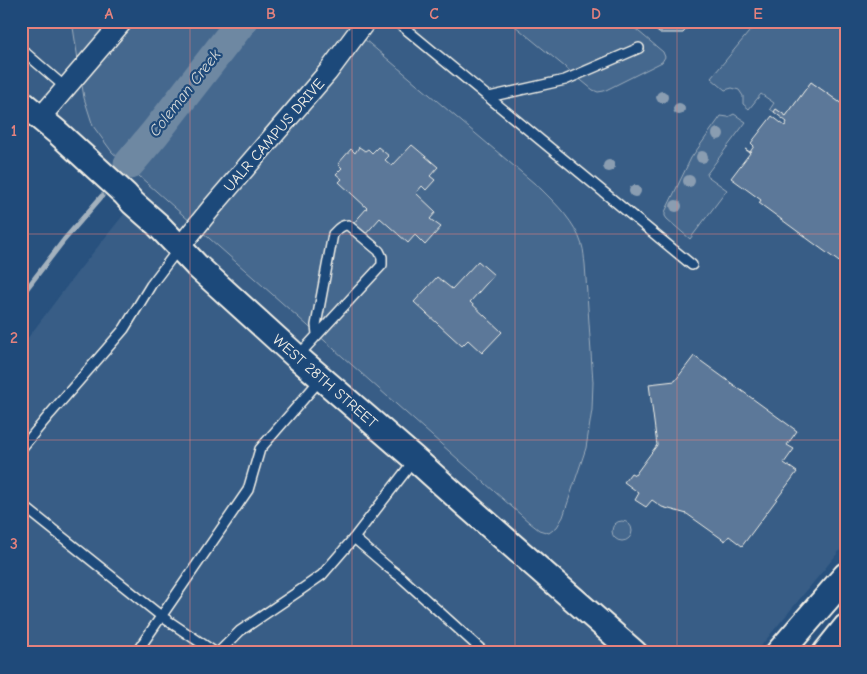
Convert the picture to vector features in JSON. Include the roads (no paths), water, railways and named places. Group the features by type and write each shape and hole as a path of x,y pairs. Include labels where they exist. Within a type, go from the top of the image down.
{"main road":[{"path":"779,653 846,576"},
{"path":"826,653 846,628"}],"street":[{"path":"40,118 123,21"},
{"name":"UALR CAMPUS DRIVE","path":"179,248 328,72 366,21"},
{"name":"WEST 28TH STREET","path":"21,102 125,194 179,248 297,357 635,653"}],"lane":[{"path":"396,21 692,265"},
{"path":"21,48 66,88"},
{"path":"489,97 565,80 639,48"},
{"path":"297,357 382,265 382,257 379,251 348,225 344,225 333,234 316,326 318,334"},
{"path":"21,449 124,328 151,285 179,248"},
{"path":"136,653 248,490 260,449 322,378"},
{"path":"21,504 161,616 217,653 240,631 322,574 354,538 415,459"},
{"path":"354,538 402,578 485,653"}],"waterway":[{"name":"Coleman Creek","path":"129,164 242,21"},
{"name":"Coleman Creek","path":"21,296 64,240 102,196"}]}
